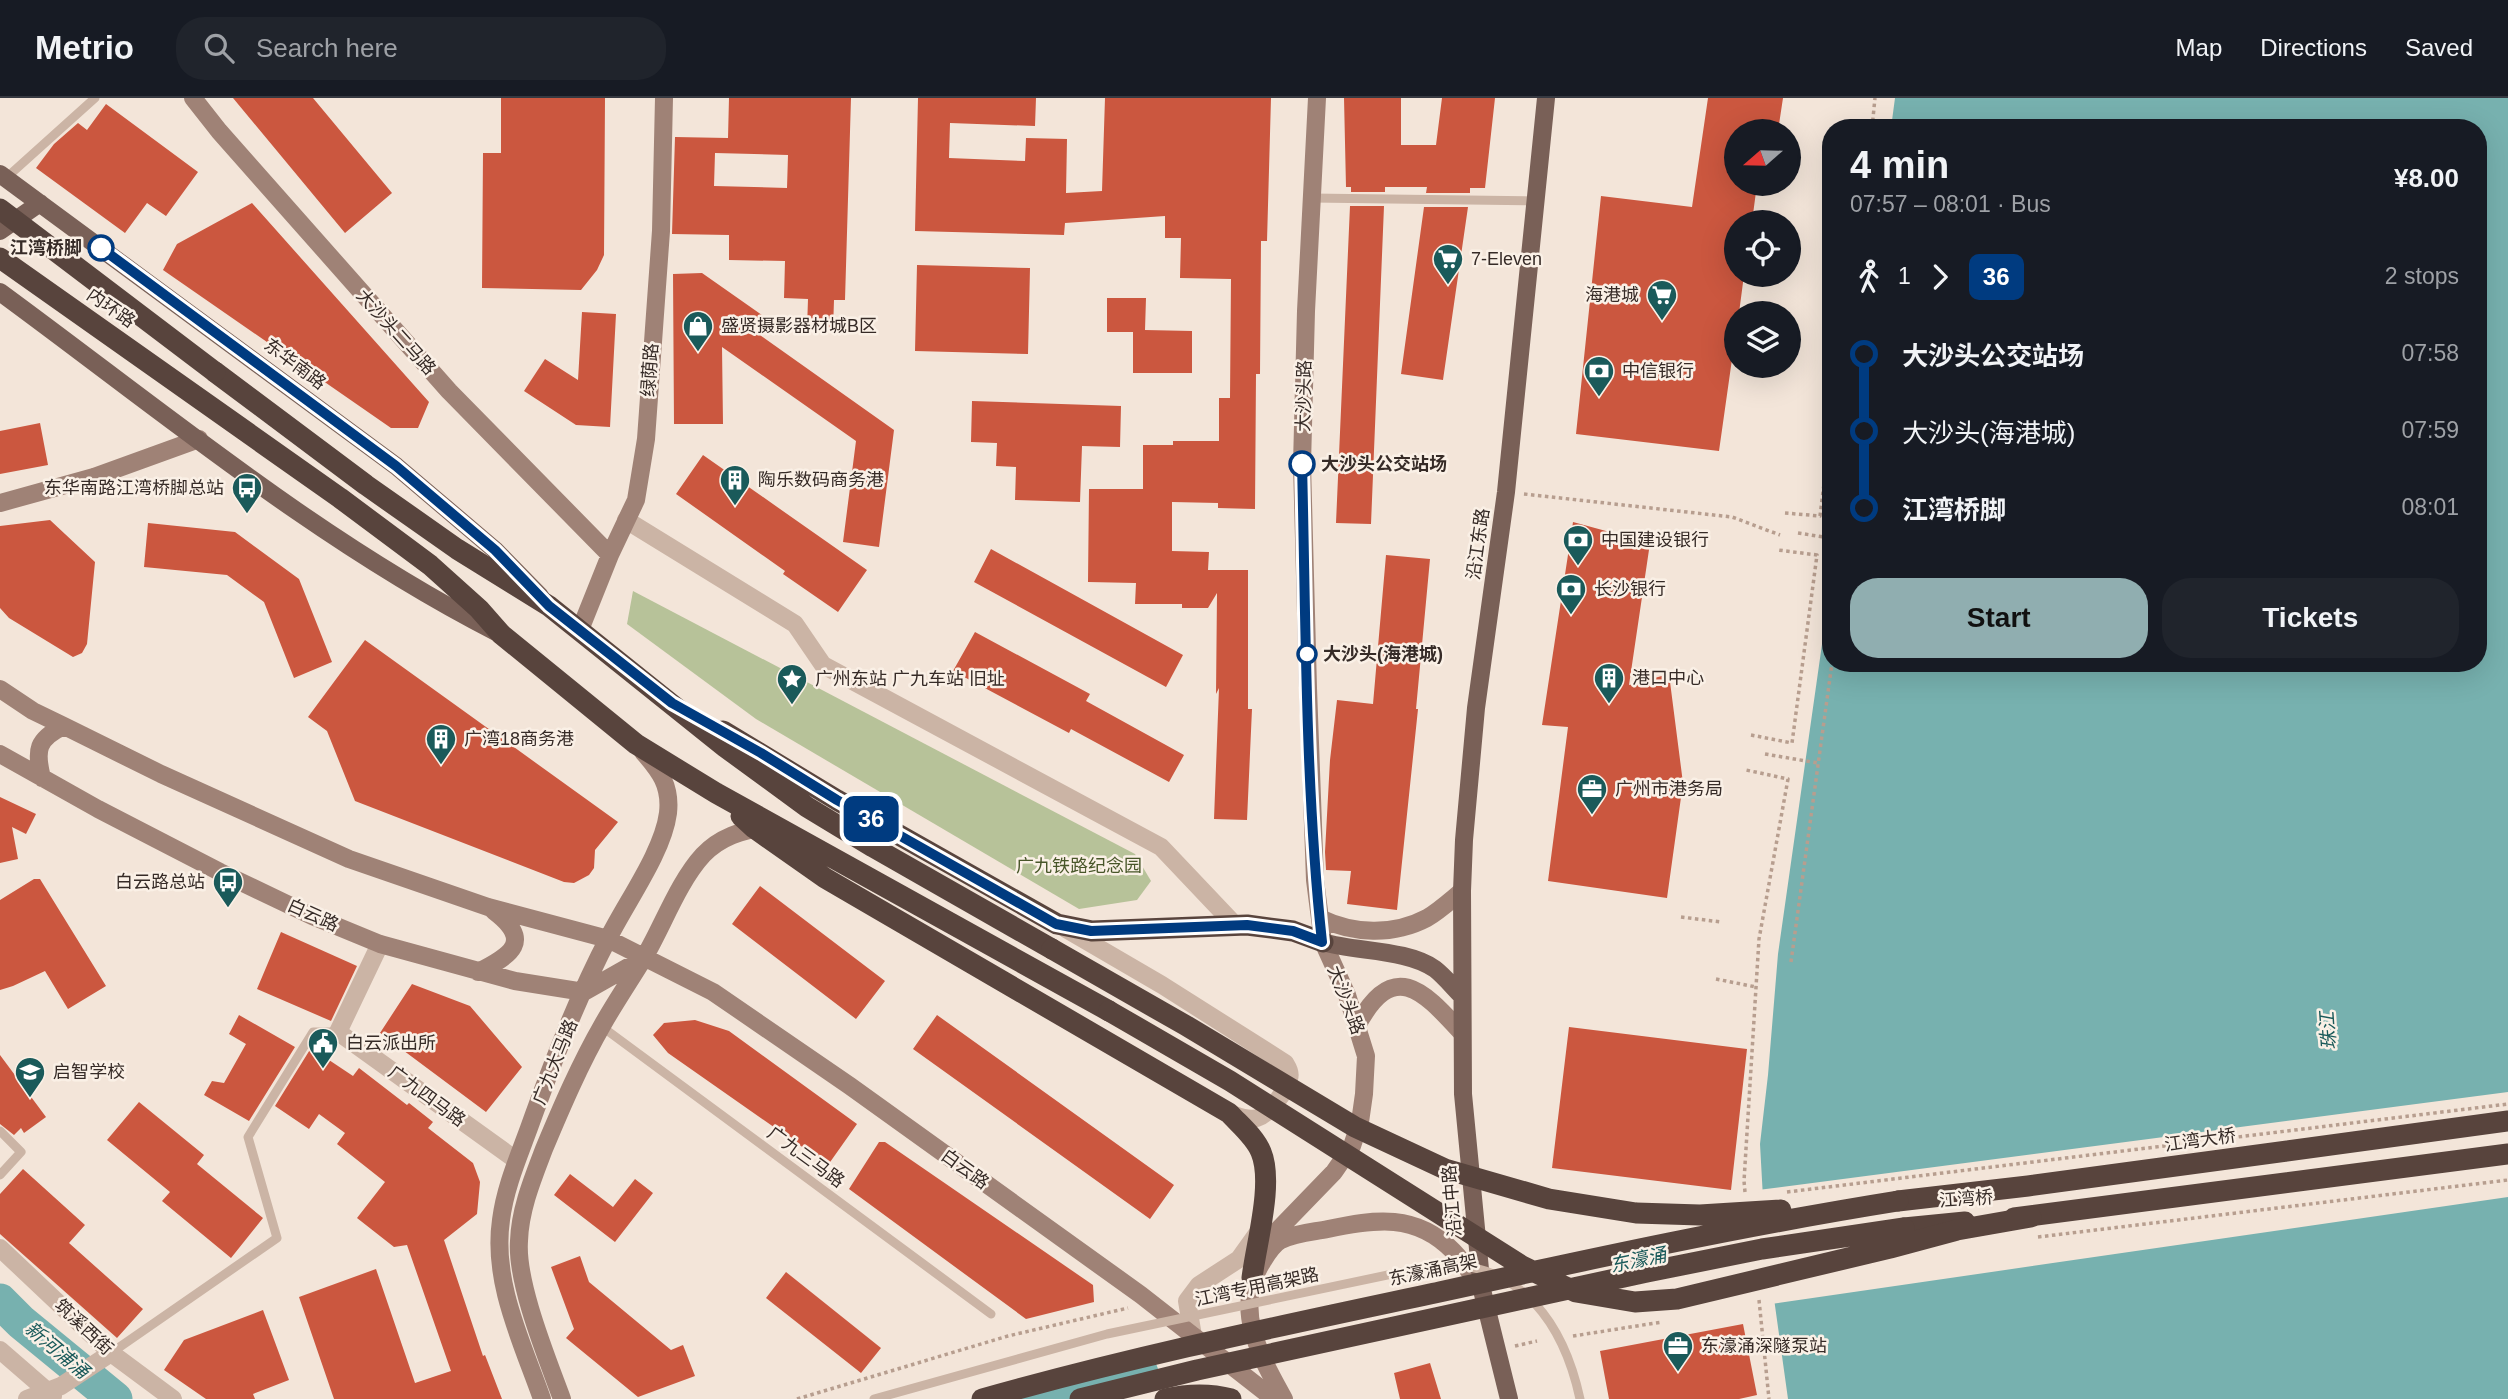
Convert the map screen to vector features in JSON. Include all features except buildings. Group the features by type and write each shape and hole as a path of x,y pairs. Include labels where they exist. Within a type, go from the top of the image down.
{"highway":[{"name":"内环路","path":"0,209 377,493 457,549 549,606 672,703"},
{"name":"内环路","path":"0,258 430,565 479,609 501,634 636,744 716,793"},
{"path":"672,703 1056,924 1091,931 1234,924 1293,931 1322,942"},
{"path":"672,703 807,807 873,847 1185,1025 1355,1127 1436,1165 1485,1182 1549,1199 1657,1215 1724,1214 1898,1201"},
{"path":"716,793 1230,1081 1522,1266 1576,1292 1635,1302 1677,1299 1877,1252 1957,1230 2034,1227 2508,1154"},
{"path":"716,793 754,828 825,878 1229,1113 1249,1134 1261,1152 1265,1172 1265,1196 1252,1278"},
{"name":"江湾大桥","path":"1898,1201 2508,1121"},
{"name":"东濠涌高架","path":"982,1399 1216,1339 1637,1249 1898,1201"},
{"name":"江湾桥","path":"1080,1399 1328,1341 1762,1249 1904,1228 2034,1227"},
{"path":"1171,1398 1218,1395 1231,1399"}],"main road":[{"name":"大沙头二马路","path":"193,98 228,142 449,391 610,555"},
{"name":"绿荫路","path":"580,630 610,555 636,500 646,439 661,231 664,98"},
{"name":"大沙头路","path":"1252,1278 1272,1236 1334,1172 1352,1146 1360,1122 1366,1056 1347,995 1322,942 1315,880 1302,464 1317,98"},
{"name":"沿江东路","path":"1462,996 1464,840 1476,708 1506,492 1538,201 1546,98"},
{"name":"东华南路","path":"3,176 396,466 495,550 549,606"},
{"path":"0,231 40,203"},
{"path":"0,292 199,439 395,576 501,634"},
{"path":"0,503 94,477 199,439"},
{"name":"白云路","path":"0,689 33,711 209,796 349,859 488,907 608,939 713,992 850,1086 1141,1295 1274,1399"},
{"path":"42,778 37,758 41,742 50,733 64,726"},
{"name":"广九大马路","path":"542,1399 500,1270 498,1246 501,1218 516,1160 551,1067 608,939 650,863 668,816 666,781 636,744"},
{"name":"白云路","path":"0,754 220,872 312,916 380,944 515,981 584,992"},
{"name":"广九大马路","path":"562,1399 520,1266 518,1244 521,1219 541,1158 566,1094 601,1026 644,958 702,856 717,842 754,828 780,827"},
{"path":"1320,918 1337,926 1359,931 1390,930 1410,926 1429,917 1462,891"},
{"path":"478,972 501,960 510,953 516,943 514,931 507,921 488,907"},
{"path":"1322,942 1341,948 1416,960 1434,969 1462,996"},
{"path":"584,992 644,958"},
{"path":"1357,1026 1365,1011 1377,998 1392,988 1407,987 1427,996 1462,1033"},
{"name":"沿江中路","path":"1462,996 1463,1094 1482,1290 1509,1399"},
{"path":"1284,1399 1253,1337 1248,1312 1252,1278 1268,1252 1279,1241 1301,1234 1377,1220 1402,1222 1429,1233 1453,1251 1482,1290"}],"street":[{"path":"626,520 795,624 823,665 1161,847 1234,924"},
{"path":"1056,924 1162,985 1285,1063 1289,1079 1265,1113 1256,1118 1245,1119 1229,1113"},
{"path":"338,1032 380,944"},
{"name":"广九四马路","path":"338,1032 516,1160"},
{"path":"1193,1336 1187,1301 1199,1285 1239,1259 1259,1231"},
{"name":"筑溪西街","path":"0,1248 105,1356 173,1399"},
{"path":"0,1350 55,1392"},
{"path":"27,1399 55,1392 105,1356"}],"lane":[{"path":"3,176 95,98"},
{"path":"1311,198 1538,201"},
{"name":"广九三马路","path":"601,1026 991,1314"},
{"path":"105,1356 277,1238 248,1137 313,1032 338,1032"},
{"path":"0,1131 21,1152 0,1175"},
{"name":"江湾专用高架路","path":"874,1399 1107,1334 1324,1290 1420,1266 1462,1264 1484,1269 1504,1278 1536,1304 1562,1340 1580,1399"}],"path":[{"path":"1872,119 1875,98"},
{"path":"1506,492 1732,517 1780,535"},
{"path":"1785,513 1820,516 1822,500"},
{"path":"1798,533 1822,537"},
{"path":"1751,735 1792,743 1817,555 1778,550"},
{"path":"1791,962 1831,672"},
{"path":"1765,754 1818,763"},
{"path":"1745,770 1788,779 1759,939 1745,1193"},
{"path":"1681,917 1721,922"},
{"path":"1716,979 1756,987"},
{"path":"1776,1193 2508,1104"},
{"path":"2034,1227 2508,1180"},
{"path":"1738,1196 1751,1196"},
{"path":"1758,1294 1769,1399"},
{"path":"797,1399 1008,1336 1126,1310 1141,1295"},
{"path":"1563,1337 1665,1321"},
{"path":"1497,1350 1537,1341"}],"green space":[{"name":"广九铁路纪念园","path":"633,591 1135,854 1151,881 1137,900 1079,909 756,719 627,624"}],"water":[{"name":"珠江","path":"1895,98 2508,98 2508,1399 1788,1399 1765,1234 1760,1144 1778,954 1822,644 1822,672 2487,672 2487,119 1892,119"}],"pier":[{"path":"2508,1092 2508,1197 1771,1304 1758,1190"}],"waterway":[{"name":"新河浦涌","path":"0,1301 21,1322 115,1399"},
{"name":"东濠涌","path":"1036,1399 1141,1373"}],"bus line":[{"name":"36","path":"101,248 396,466 495,550 549,606 672,703 1056,924 1091,931 1234,924 1293,931 1322,942 1315,880 1302,464"}],"place":[{"name":"江湾桥脚","path":"101,248"},
{"name":"7-Eleven","path":"1448,286"},
{"name":"海港城","path":"1662,322"},
{"name":"盛贤摄影器材城B区","path":"698,353"},
{"name":"中信银行","path":"1599,398"},
{"name":"大沙头公交站场","path":"1302,464"},
{"name":"陶乐数码商务港","path":"735,507"},
{"name":"东华南路江湾桥脚总站","path":"247,515"},
{"name":"中国建设银行","path":"1578,567"},
{"name":"长沙银行","path":"1571,616"},
{"name":"大沙头(海港城)","path":"1307,654"},
{"name":"港口中心","path":"1609,705"},
{"name":"广州东站 广九车站 旧址","path":"792,706"},
{"name":"广湾18商务港","path":"441,766"},
{"name":"广州市港务局","path":"1592,816"},
{"name":"白云路总站","path":"228,909"},
{"name":"白云派出所","path":"323,1070"},
{"name":"启智学校","path":"30,1099"},
{"name":"东濠涌深隧泵站","path":"1678,1373"}]}
